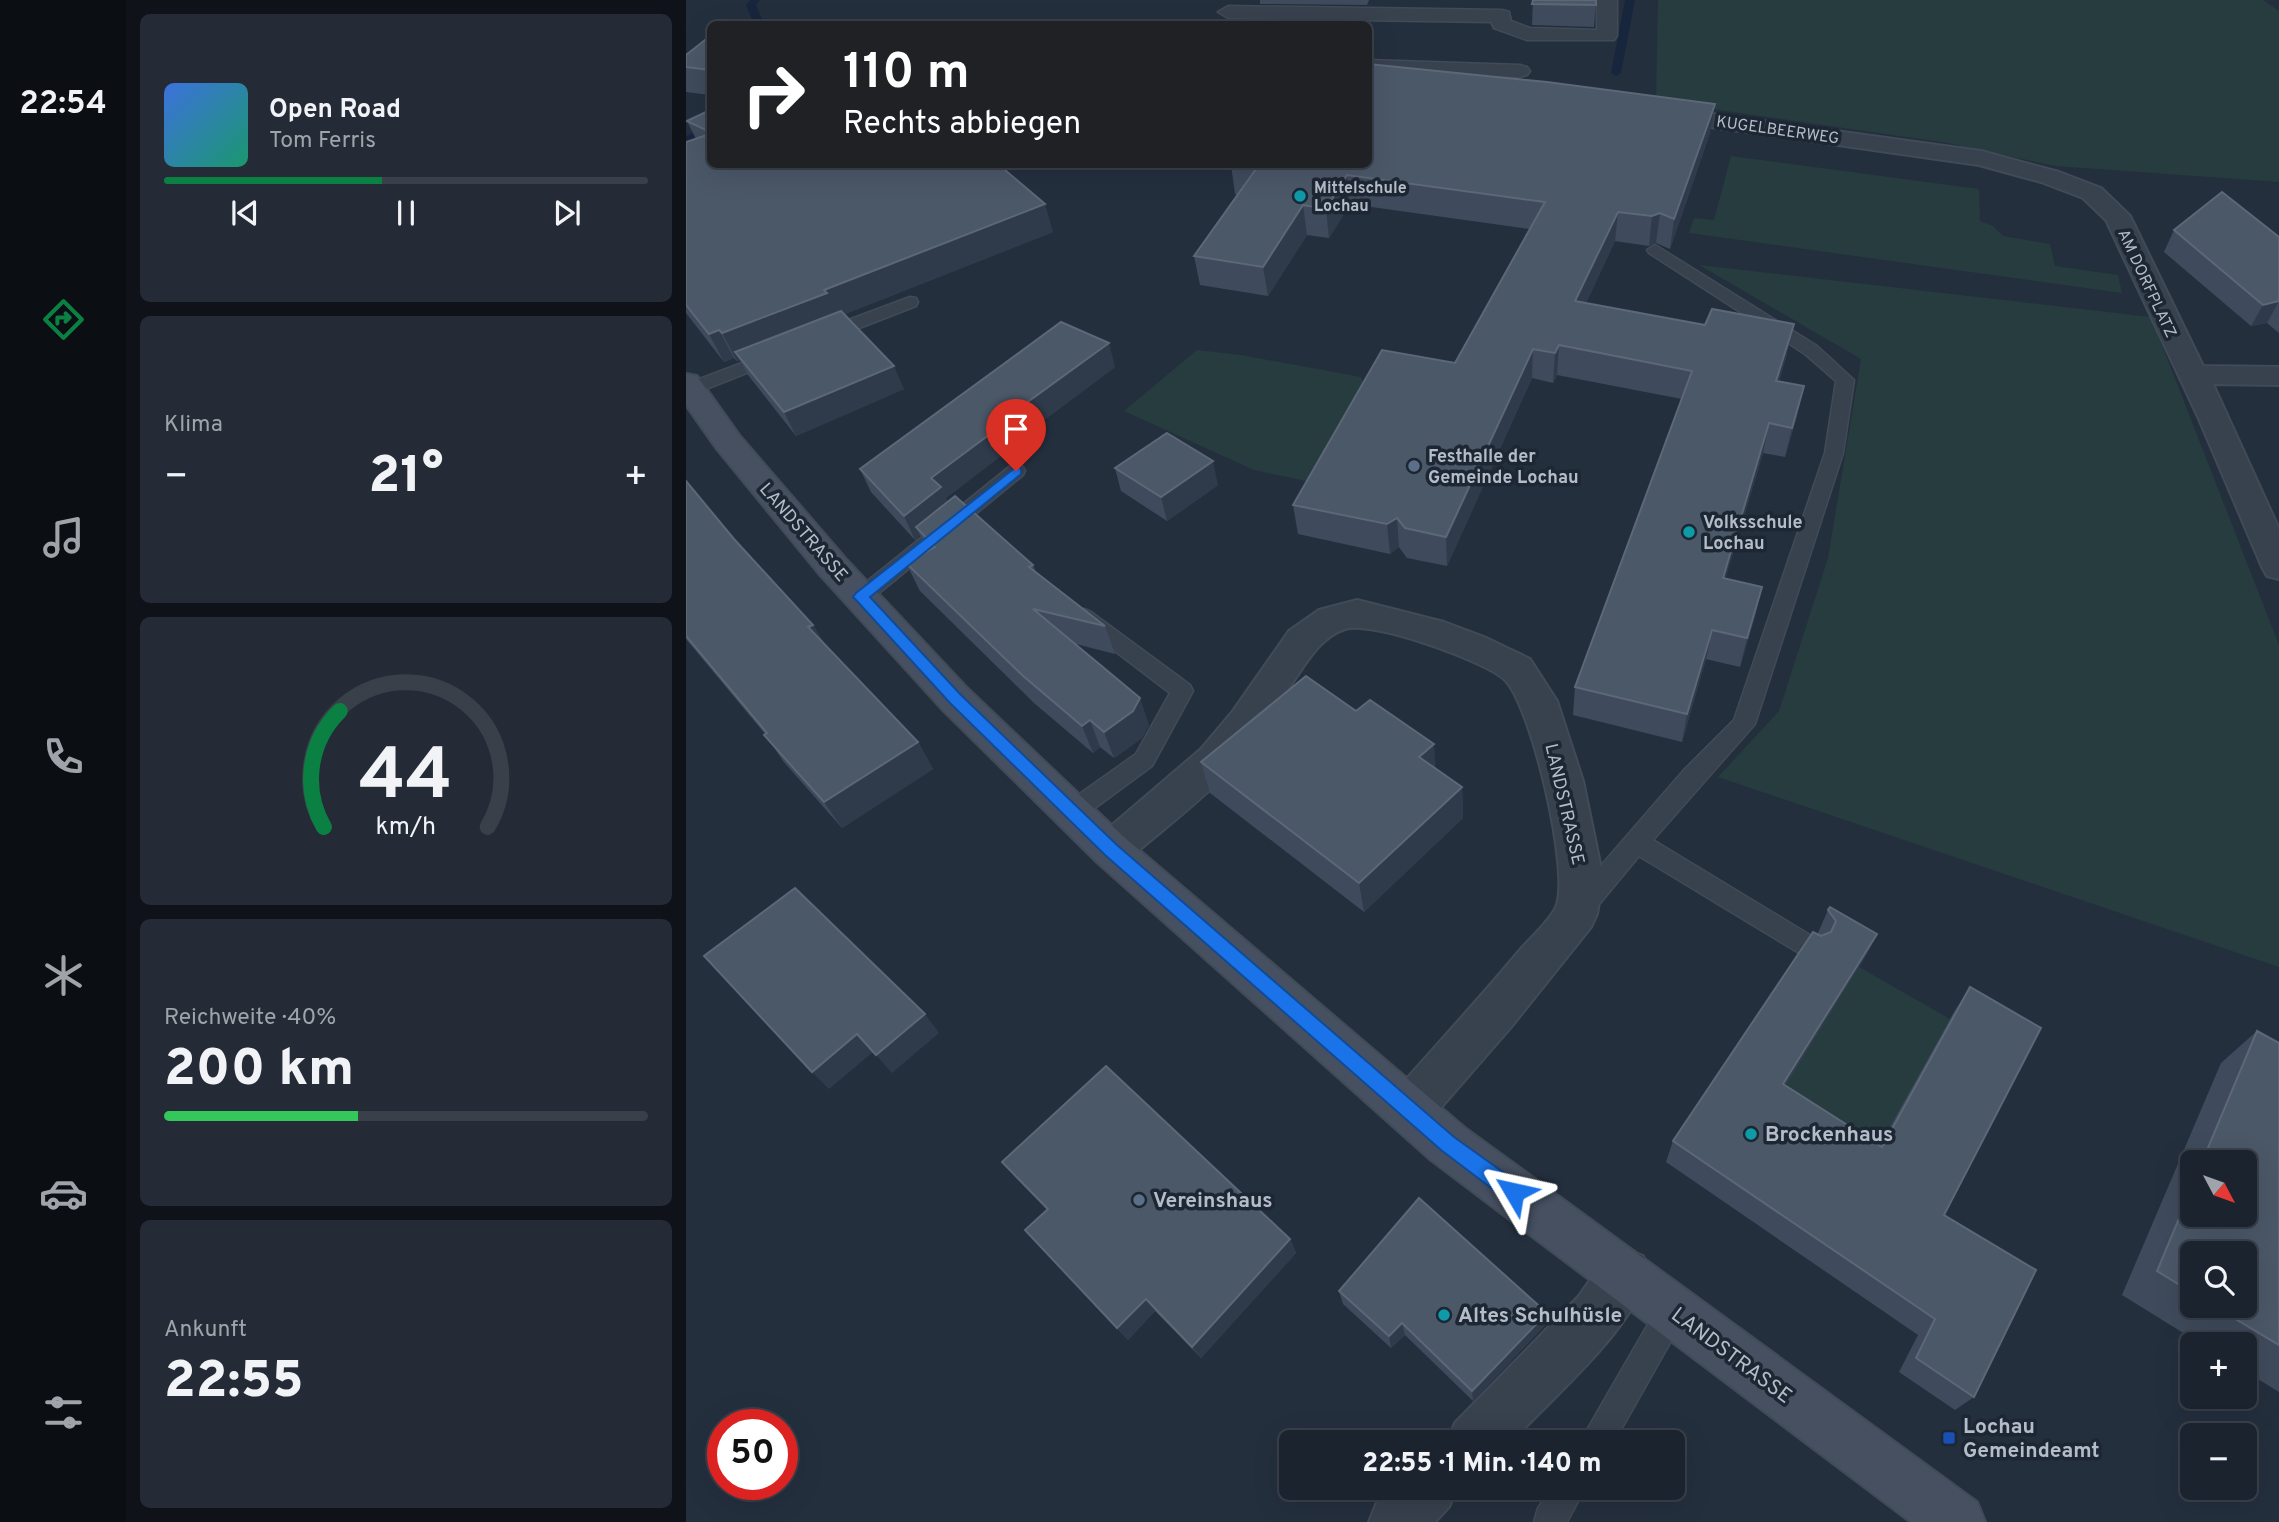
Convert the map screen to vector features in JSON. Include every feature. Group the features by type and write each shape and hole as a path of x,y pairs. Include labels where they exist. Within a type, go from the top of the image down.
{"main road":[{"name":"LANDSTRASSE","path":"688,386 728,442 861,597 955,699 1111,850 1448,1143 1957,1522"}],"street":[{"path":"1228,12 1335,20 1488,8 1502,16 1501,24 1524,33 1607,36 1607,0"},
{"path":"1372,66 1519,78 1524,33"},
{"path":"1372,82 1442,91"},
{"name":"KUGELBEERWEG","path":"1637,110 1936,151"},
{"name":"AM DORFPLATZ","path":"1936,151 1982,158 2050,177 2092,194 2117,216 2279,567"},
{"path":"2192,375 2279,376"},
{"name":"LANDSTRASSE","path":"1111,850 1215,760 1302,640 1331,619 1357,613 1431,631 1471,646 1517,669 1538,701 1564,782 1582,878 1576,914 1495,1013 1409,1110"},
{"path":"1486,1430 1597,1314 1625,1274"},
{"path":"1397,1522 1418,1500"}],"lane":[{"path":"1576,914 1692,777 1744,724 1834,453 1845,380 1811,350 1655,250"},
{"path":"688,386 910,302"},
{"path":"861,597 1016,471"},
{"path":"1072,812 1144,760 1182,691 1079,613"},
{"path":"1636,842 1809,948"},
{"path":"1603,1430 1673,1311"},
{"path":"1550,1520 1562,1500"}],"green space":[{"path":"1658,0 2263,0 2279,11 2279,182 2055,166 1948,143 1656,101"},
{"path":"1731,156 1979,189 1980,221 1993,226 2003,236 2050,244 2055,266 2118,275 2122,293 1689,233 1694,218 1714,220"},
{"path":"1699,265 2151,317 2279,645 2279,967 1718,777 1779,711 1828,558 1861,359"},
{"path":"1197,350 1241,355 1361,377 1363,383 1306,481 1254,470 1124,411"},
{"path":"1859,967 1950,1019 1868,1167 1772,1106"}],"building":[{"path":"1533,0 1596,0 1596,5 1532,4"},
{"path":"707,38 707,70 686,67 686,55"},
{"path":"1372,64 1547,82 1715,104 1674,219 1660,213 1652,216 1618,212 1575,301 1705,325 1712,309 1794,324 1776,381 1804,386 1792,428 1769,423 1723,578 1762,587 1747,638 1712,630 1687,714 1575,687 1692,371 1559,345 1555,353 1533,349 1446,537 1405,528 1397,518 1387,524 1293,505 1382,350 1455,363 1545,202 1347,175 1326,209 1303,205 1263,267 1194,256 1256,169 1250,168 1372,168"},
{"path":"707,111 707,131 687,121"},
{"path":"707,135 707,168 1003,168 1045,204 824,290 827,293 722,333 719,330 709,334 686,305 686,142"},
{"path":"2222,192 2279,237 2279,301 2263,305 2174,230"},
{"path":"841,311 894,366 784,412 735,352"},
{"path":"1061,322 1109,343 1018,409 1021,411 931,478 941,487 904,516 860,469"},
{"path":"1167,433 1213,461 1161,497 1115,468"},
{"path":"686,481 734,539 813,625 808,627 918,742 824,802 764,735 767,733 686,636"},
{"path":"955,496 1033,565 1029,567 1105,626 1033,609 1140,698 1133,711 1104,732 1090,720 1082,726 1022,675 906,563 935,547 916,527"},
{"path":"1306,676 1356,711 1370,700 1434,744 1419,757 1462,787 1359,883 1201,762"},
{"path":"795,888 925,1014 876,1055 857,1034 812,1072 704,956"},
{"name":"Brockenhaus","path":"1830,907 1877,934 1783,1084 1882,1147 1970,987 2041,1028 1944,1215 2036,1270 1974,1397 1916,1358 1935,1319 1673,1141 1813,932 1821,936 1831,932 1836,921 1828,910"},
{"path":"2257,1031 2279,1043 2279,1345 2234,1318 2257,1318 2257,1241 2180,1241 2180,1285 2157,1271 2180,1216 2180,1227 2258,1227 2258,1150 2207,1150"},
{"name":"Vereinshaus","path":"1106,1066 1290,1239 1192,1347 1146,1299 1117,1328 1025,1230 1048,1209 1002,1162"},
{"name":"Altes Schulhüsle","path":"1419,1198 1547,1313 1472,1391 1402,1323 1389,1336 1339,1291"}],"waterway":[{"path":"755,0 751,5 758,21"},
{"path":"1616,73 1630,0"},
{"path":"686,140 707,130"}],"place":[{"name":"Mittelschule Lochau","path":"1300,196"},
{"name":"Festhalle der Gemeinde Lochau","path":"1414,466"},
{"name":"Volksschule Lochau","path":"1689,532"},
{"name":"Brockenhaus","path":"1751,1134"},
{"name":"Vereinshaus","path":"1139,1200"},
{"name":"Altes Schulhüsle","path":"1444,1315"},
{"name":"Lochau Gemeindeamt","path":"1949,1438"}],"route":[{"path":"1016,471 861,597 955,699 1111,850 1448,1143 1514,1192"}]}
